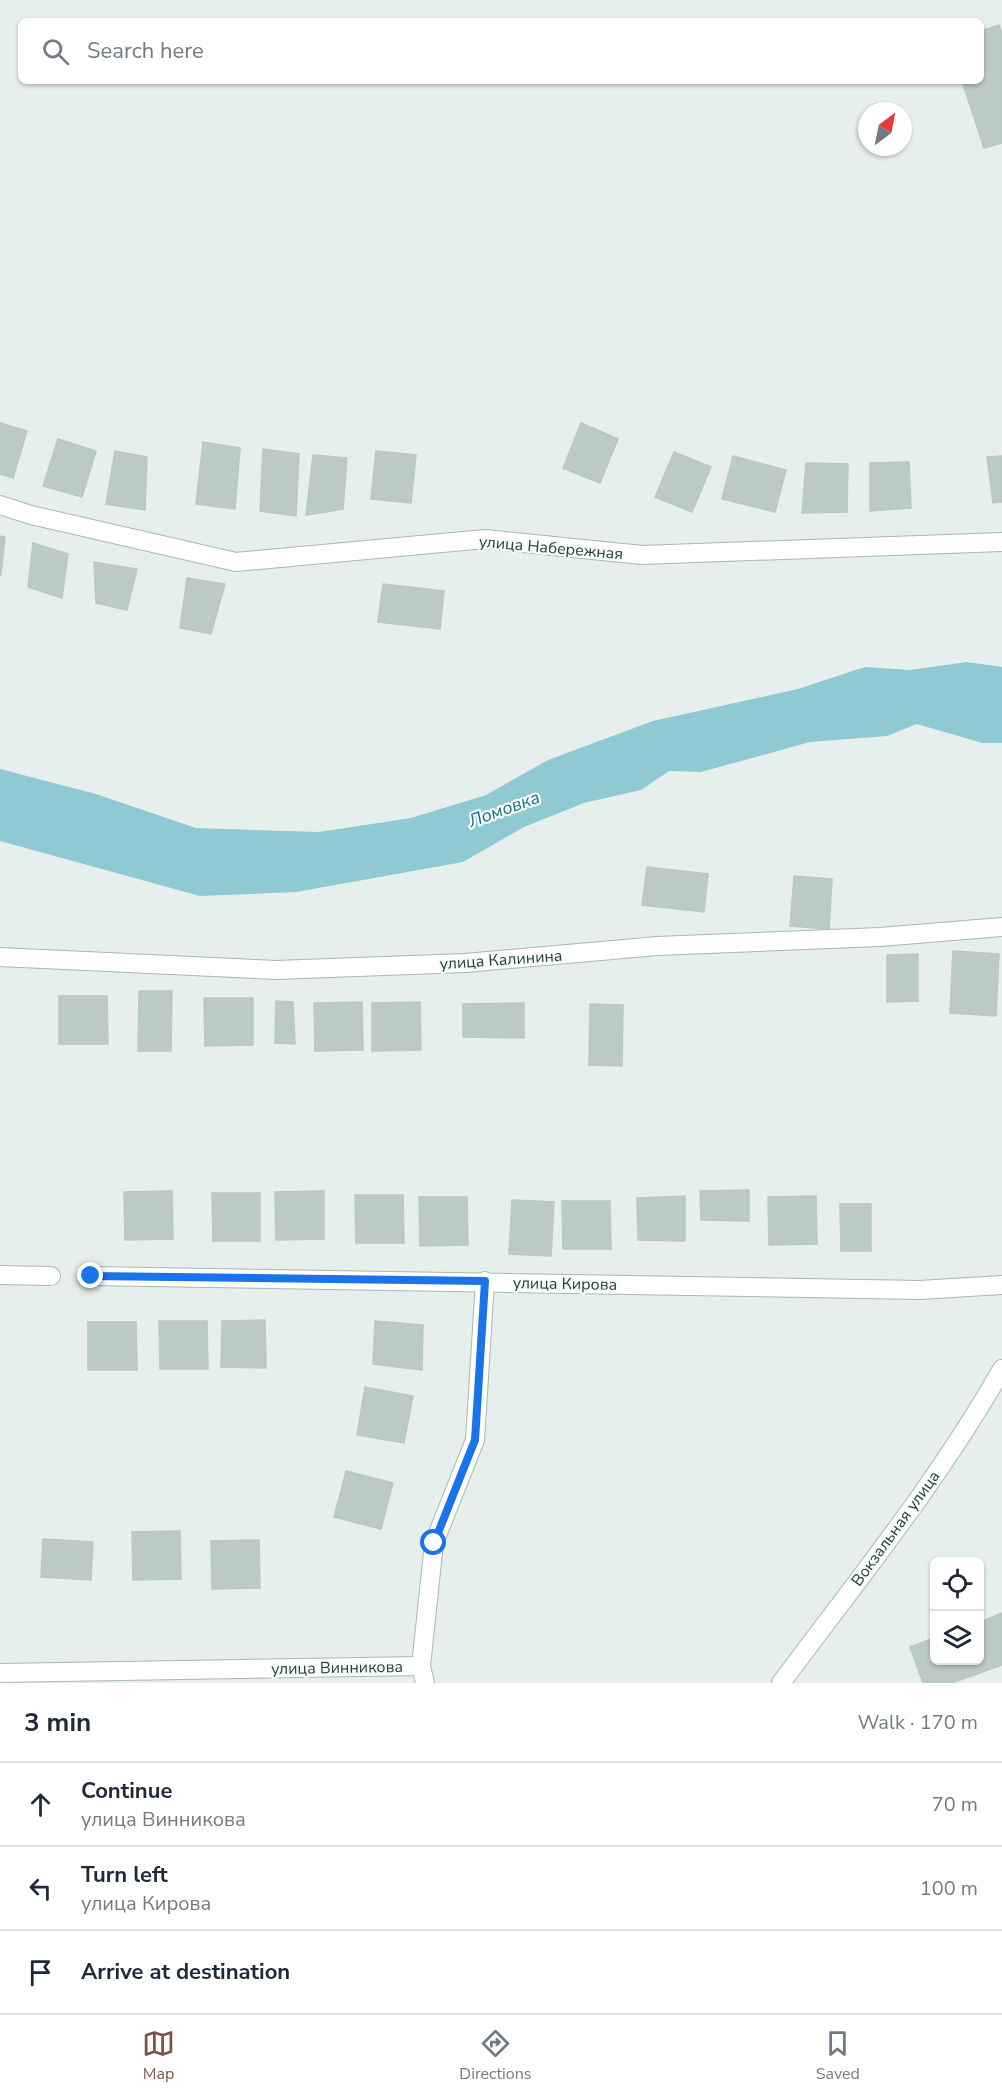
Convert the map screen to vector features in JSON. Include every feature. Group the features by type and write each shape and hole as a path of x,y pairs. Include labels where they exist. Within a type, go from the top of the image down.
{"street":[{"name":"улица Набережная","path":"0,505 30,515 236,562 485,539 642,555 1002,542"},
{"name":"улица Калинина","path":"0,957 276,970 465,963 657,946 880,937 1002,927"},
{"path":"0,1275 51,1276"},
{"name":"улица Кирова","path":"91,1276 920,1290 1002,1285"},
{"name":"улица Винникова","path":"0,1673 423,1674 434,1543 475,1440 485,1281"},
{"name":"Вокзальная улица","path":"781,1683 895,1530 981,1407 1002,1369"}],"water":[{"name":"Ломовка","path":"967,662 1002,667 1002,743 982,743 917,724 887,736 810,742 701,772 669,771 641,790 584,803 524,827 463,862 296,892 200,896 0,841 0,769 96,794 196,828 319,832 411,818 486,795 548,760 653,721 798,689 865,667 910,670"}],"building":[{"path":"999,25 1002,35 1002,143 984,148 963,84 984,84 984,30"},
{"path":"0,423 27,431 13,478 0,474"},
{"path":"581,423 618,439 600,483 563,468"},
{"path":"58,439 96,451 82,497 43,486"},
{"path":"203,442 240,448 235,509 196,504"},
{"path":"263,449 299,454 296,516 260,511"},
{"path":"115,451 147,457 145,510 106,504"},
{"path":"376,451 416,455 411,503 371,499"},
{"path":"674,452 711,467 692,512 655,497"},
{"path":"313,455 347,458 343,509 306,515"},
{"path":"733,456 786,470 775,512 722,499"},
{"path":"1002,456 1002,502 993,503 987,457"},
{"path":"909,462 911,508 870,511 870,463"},
{"path":"806,463 848,464 847,512 802,513"},
{"path":"0,536 5,537 1,575 0,575"},
{"path":"33,543 68,554 62,598 28,587"},
{"path":"94,562 137,569 127,610 96,603"},
{"path":"187,578 225,584 211,634 180,628"},
{"path":"383,584 444,591 440,629 378,622"},
{"path":"647,867 708,874 704,912 642,905"},
{"path":"794,876 832,879 829,929 790,926"},
{"path":"953,951 999,954 996,1016 950,1013"},
{"path":"918,954 918,1001 887,1002 887,955"},
{"path":"139,991 172,991 171,1051 138,1051"},
{"path":"59,996 107,996 108,1044 59,1044"},
{"path":"204,998 253,998 253,1045 205,1046"},
{"path":"276,1001 293,1002 295,1044 275,1043"},
{"path":"362,1002 363,1050 315,1051 314,1003"},
{"path":"420,1002 421,1050 372,1051 372,1003"},
{"path":"524,1003 524,1038 463,1037 463,1004"},
{"path":"590,1004 623,1005 622,1066 589,1065"},
{"path":"749,1190 749,1221 701,1220 700,1191"},
{"path":"172,1191 173,1239 125,1240 124,1192"},
{"path":"324,1191 324,1239 276,1240 275,1192"},
{"path":"212,1193 260,1193 260,1241 213,1241"},
{"path":"355,1195 403,1195 404,1243 356,1243"},
{"path":"685,1196 685,1241 638,1240 637,1198"},
{"path":"816,1196 817,1244 769,1245 768,1197"},
{"path":"419,1197 467,1197 468,1245 420,1246"},
{"path":"512,1200 554,1202 551,1256 509,1254"},
{"path":"562,1201 610,1201 611,1249 563,1249"},
{"path":"840,1204 871,1204 871,1251 841,1251"},
{"path":"265,1320 266,1368 221,1367 222,1321"},
{"path":"159,1321 207,1321 208,1369 160,1369"},
{"path":"375,1321 423,1325 422,1370 373,1364"},
{"path":"88,1322 136,1322 137,1370 88,1370"},
{"path":"365,1387 413,1396 404,1443 357,1435"},
{"path":"346,1471 393,1483 381,1529 334,1517"},
{"path":"180,1531 181,1579 133,1580 132,1532"},
{"path":"43,1539 93,1542 91,1580 41,1577"},
{"path":"259,1540 260,1588 212,1589 211,1541"},
{"path":"1002,1613 1002,1665 952,1683 923,1683 910,1647 930,1640 930,1665 984,1665 984,1620"}],"route":[{"path":"91,1276 485,1281 475,1440 434,1543"}]}
